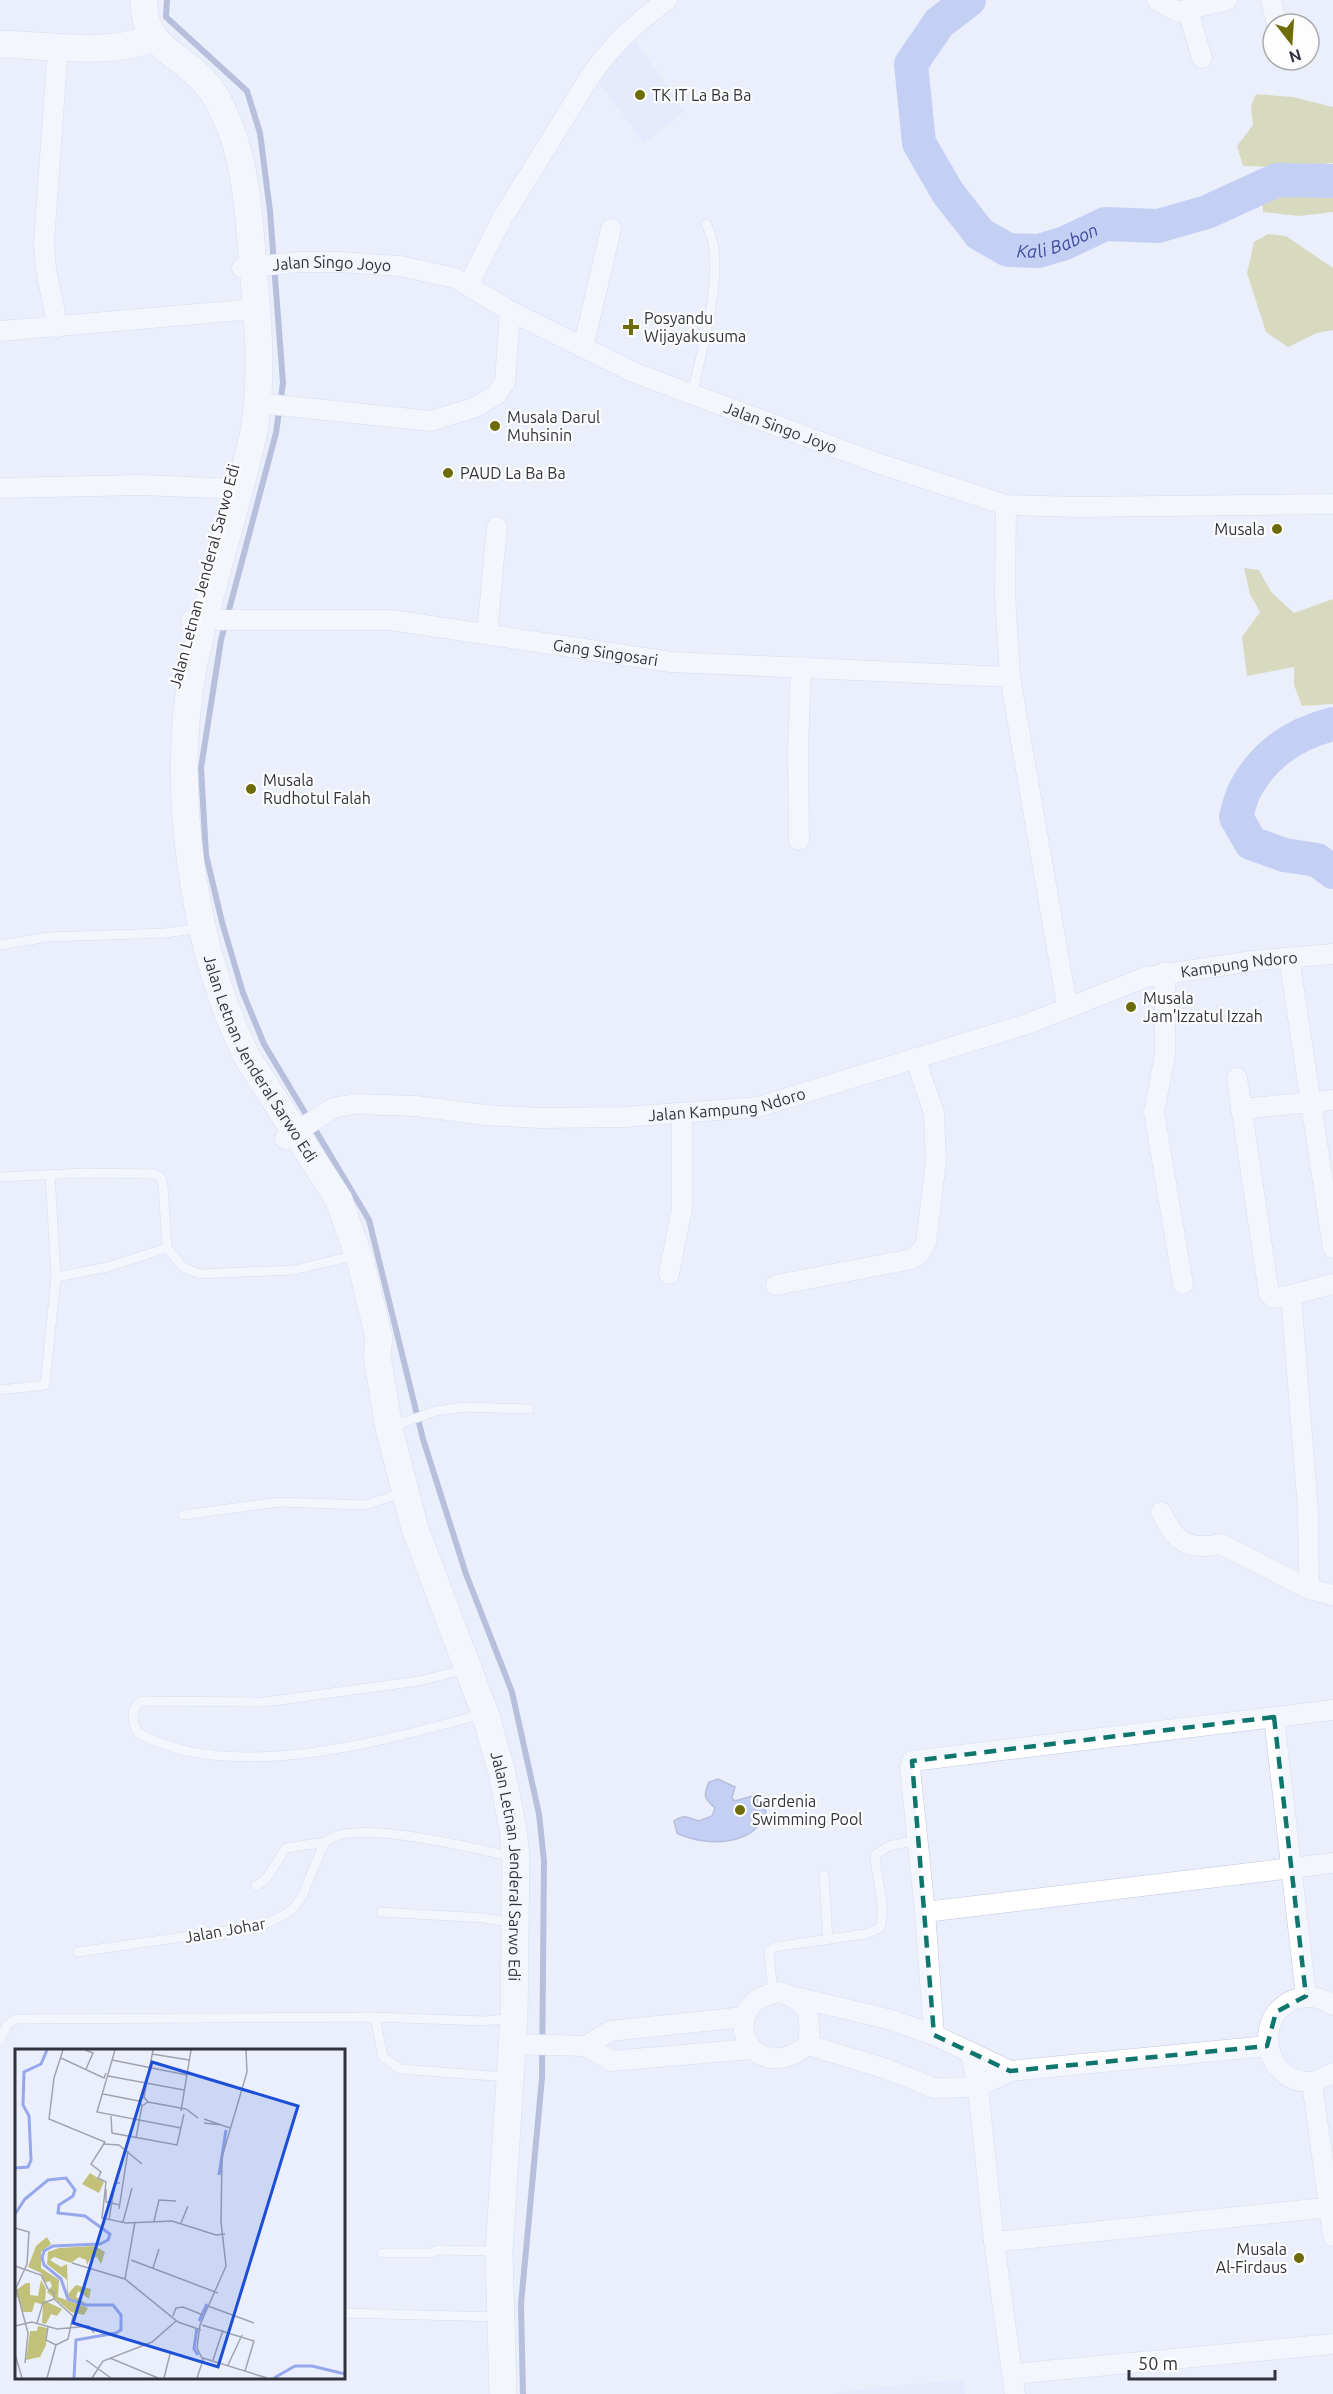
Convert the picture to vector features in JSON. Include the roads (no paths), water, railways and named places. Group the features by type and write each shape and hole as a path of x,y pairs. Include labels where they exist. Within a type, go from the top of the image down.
{"main road":[{"path":"134,0 135,24 148,40"},
{"path":"144,0 148,40"},
{"path":"0,44 106,47 148,40"},
{"name":"Jalan Letnan Jenderal Sarwo Edi","path":"148,40 201,78 224,111 233,137 250,213 258,308 261,404 234,488 202,621 172,699 168,740 172,825 218,1024 234,1062 294,1133 352,1257 368,1341 377,1356 396,1425 405,1492 415,1528 485,1713 502,1773 516,1857 517,2036 510,2077 499,2251 503,2394"},
{"name":"Jalan Letnan Jenderal Sarwo Edi","path":"234,488 243,411 243,310 254,266"}],"street":[{"path":"469,284 503,218 591,75 627,32 667,0"},
{"path":"1157,0 1172,11 1188,11 1227,0"},
{"path":"1188,11 1202,58"},
{"path":"58,46 44,242 46,270 58,327"},
{"path":"583,348 611,229"},
{"name":"Jalan Singo Joyo","path":"254,266 299,262 400,266 429,271 469,284 510,311 635,373 877,463 1006,505 1077,507 1333,504"},
{"path":"0,331 243,310"},
{"path":"261,404 431,421 476,407 496,395 505,381 510,311"},
{"path":"0,488 141,485 234,488"},
{"path":"1006,505 1005,594 1010,677 1067,1006"},
{"path":"487,633 497,527"},
{"name":"Gang Singosari","path":"202,621 253,622 346,618 391,620 671,662 1010,677"},
{"path":"799,840 798,749 801,667"},
{"name":"Kampung Ndoro","path":"1156,975 1333,954"},
{"path":"1289,958 1333,1248"},
{"path":"1156,975 1165,1062 1154,1112 1183,1284"},
{"name":"Jalan Kampung Ndoro","path":"294,1133 325,1112 341,1105 375,1104 538,1118 682,1114 771,1105 1027,1024 1067,1006 1156,975"},
{"path":"776,1285 912,1259 921,1252 926,1243 936,1161 934,1113 915,1058"},
{"path":"1237,1078 1269,1294 1274,1298 1333,1284"},
{"path":"1241,1109 1333,1100"},
{"path":"669,1274 682,1208 682,1114"},
{"path":"1291,1295 1308,1511 1309,1588"},
{"path":"1161,1512 1170,1530 1183,1543 1211,1546 1221,1544 1309,1588 1333,1594"},
{"path":"934,2035 926,1911 910,1768 912,1761 1333,1710"},
{"path":"1274,1717 1306,1996"},
{"path":"926,1911 1333,1863"},
{"path":"795,1997 807,2009 811,2025 808,2045 796,2054 781,2060 765,2058 752,2049 744,2034 744,2017 751,2003 764,1994 780,1992 848,2007 934,2035 1010,2071"},
{"path":"1333,2005 1306,1996 1284,2005 1276,2012 1267,2032 1267,2046 1274,2063 1291,2077 1312,2082 1333,2073"},
{"path":"586,2046 610,2031 744,2017"},
{"path":"517,2036 563,2046 586,2046 612,2061 752,2049"},
{"path":"808,2045 887,2069 934,2088 978,2087 1010,2071 1267,2046"},
{"path":"971,2054 978,2087 994,2242 1015,2394"},
{"path":"1312,2082 1331,2207 1333,2236"},
{"path":"994,2242 1331,2207"},
{"path":"1012,2374 1333,2344"}],"lane":[{"path":"692,394 715,285 713,237 706,224"},
{"path":"0,945 48,937 197,929"},
{"path":"0,1177 50,1174 155,1174 161,1178 166,1248 183,1267 199,1274 294,1270 352,1257"},
{"path":"0,1390 45,1385 56,1278 50,1174"},
{"path":"56,1278 108,1267 166,1248"},
{"path":"396,1425 436,1411 464,1407 529,1409"},
{"path":"183,1515 279,1502 365,1505 405,1492"},
{"path":"469,1668 419,1681 265,1702 141,1701 135,1706 132,1714 138,1733 155,1742 184,1751 270,1757 376,1742 485,1713"},
{"path":"256,1886 266,1879 286,1848 325,1842 338,1834 349,1832 400,1834 516,1857"},
{"path":"773,1993 769,1952 774,1947 865,1934 880,1928 885,1912 876,1875 875,1855 889,1846 918,1840"},
{"name":"Jalan Johar","path":"78,1952 259,1926 283,1918 297,1908 325,1842"},
{"path":"824,1875 828,1939"},
{"path":"381,1912 484,1918 515,1923"},
{"path":"0,2040 7,2025 16,2019 375,2017 484,2021 517,2036"},
{"path":"375,2017 383,2057 400,2068 510,2077"},
{"path":"382,2253 432,2253 437,2250 460,2249 499,2251"},
{"path":"345,2313 472,2315 501,2318"}],"water":[{"name":"Gardenia Swimming Pool","path":"718,1779 735,1787 732,1798 735,1801 752,1796 760,1801 766,1811 761,1823 752,1832 728,1841 701,1841 677,1833 674,1821 681,1817 699,1821 712,1816 715,1808 707,1799 706,1791 709,1782"}],"waterway":[{"path":"167,0 166,17 247,91 260,133 270,211 283,383 276,433 221,640 201,768 206,855 222,922 243,993 264,1044 369,1220 423,1439 466,1574 512,1692 539,1814 544,1861 542,2078 521,2304 523,2394"},
{"name":"Kali Babon","path":"969,0 939,23 911,64 919,143 948,193 980,234 1008,250 1039,251 1065,243 1105,224 1158,226 1207,212 1277,180 1333,181"},
{"name":"Kali Babon","path":"1333,724 1307,733 1273,754 1255,774 1245,790 1236,817 1251,843 1284,855 1317,860 1333,872"}],"place":[{"name":"TK IT La Ba Ba","path":"640,95"},
{"name":"Posyandu Wijayakusuma","path":"631,327"},
{"name":"Musala Darul Muhsinin","path":"495,426"},
{"name":"PAUD La Ba Ba","path":"448,473"},
{"name":"Musala","path":"1277,529"},
{"name":"Musala Rudhotul Falah","path":"251,789"},
{"name":"Musala Jam'Izzatul Izzah","path":"1131,1007"},
{"name":"Gardenia Swimming Pool","path":"740,1810"},
{"name":"Musala Al-Firdaus","path":"1299,2258"}]}
